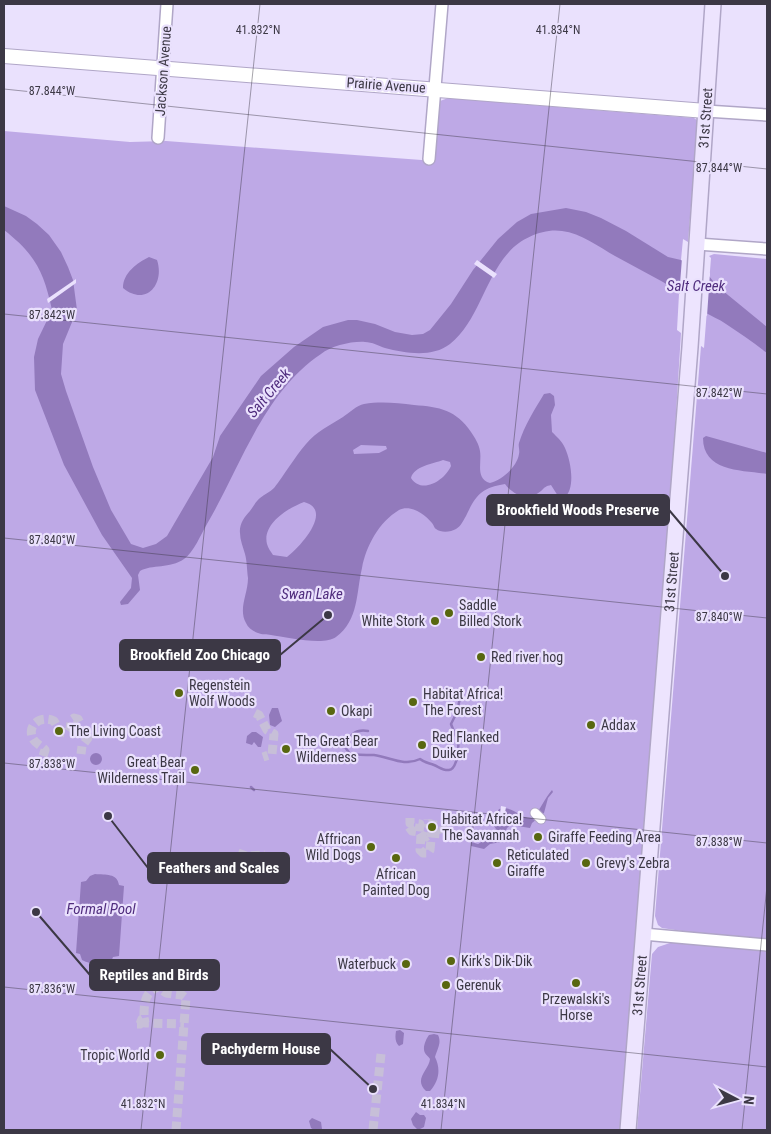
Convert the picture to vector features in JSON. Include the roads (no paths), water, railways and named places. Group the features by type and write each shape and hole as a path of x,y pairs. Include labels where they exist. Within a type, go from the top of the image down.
{"main road":[{"name":"31st Street","path":"628,1130 690,347 713,4"}],"street":[{"name":"Jackson Avenue","path":"158,138 167,4"},
{"path":"429,159 442,4"},
{"name":"Prairie Avenue","path":"4,56 767,115"},
{"path":"697,244 767,250"},
{"path":"643,934 767,945"}],"water":[{"name":"Salt Creek","path":"4,206 26,216 49,235 61,252 68,267 73,280 77,310 63,344 61,374 93,467 111,510 131,544 143,548 156,544 167,536 213,457 220,436 261,376 294,347 323,327 348,320 375,324 395,332 412,335 423,334 430,330 451,304 473,270 498,239 517,222 531,214 566,208 586,212 626,231 668,257 681,260 709,276 717,286 767,327 767,353 723,322 704,312 663,282 583,237 555,230 533,235 520,242 509,252 494,274 468,324 450,344 427,353 410,353 368,342 348,343 325,351 301,370 268,410 197,543 188,556 173,564 140,571 138,575 140,590 128,604 121,605 120,602 131,588 132,578 102,535 64,465 35,390 34,357 38,339 52,310 37,265 23,247 4,230"},
{"path":"149,257 157,260 159,269 156,284 152,290 146,294 139,295 123,288 128,273 136,265"},
{"name":"Swan Lake","path":"550,393 554,396 555,405 551,415 552,432 564,446 570,467 570,488 564,498 558,496 551,485 536,494 526,497 516,494 505,484 490,488 476,498 459,526 454,530 446,532 435,529 433,524 421,513 403,508 385,521 374,535 364,560 353,614 349,623 336,637 323,641 305,640 261,634 248,626 243,612 248,578 246,557 240,536 241,524 257,501 274,488 302,449 319,432 356,407 364,404 389,403 423,406 447,411 465,425 477,441 482,478 490,483 504,476 515,464 518,459 519,443 524,430 544,394","holes":["361,445 386,446 387,449 379,453 354,454 353,450","443,460 450,462 451,466 444,476 433,484 421,485 416,483 411,478 413,474 429,464","304,502 312,506 316,513 312,529 287,557 273,555 267,544 268,530 278,518"]},
{"path":"706,436 767,453 767,474 736,470 717,463 709,457 705,449 703,438"},
{"path":"272,708 278,708 282,721 275,727 270,725 269,715"},
{"path":"252,732 256,732 263,737 261,747 258,747 254,742 252,745 246,743 247,736"},
{"path":"96,753 102,759 96,765 90,759"},
{"path":"552,790 553,792 548,798 544,813 532,823 530,828 511,825 507,828 501,842 490,844 484,849 471,846 471,842 478,844 483,841 484,836 495,831 493,819 499,809 513,810 528,818 533,818"},
{"name":"Formal Pool","path":"95,874 116,878 119,885 124,886 119,956 113,957 111,962 100,964 85,962 80,954 76,953 81,882 86,881"},
{"path":"400,1030 404,1033 403,1044 399,1046 395,1035 396,1031"},
{"path":"429,1035 438,1035 440,1041 435,1057 438,1075 430,1091 426,1091 422,1087 421,1079 430,1059 424,1051 424,1046"},
{"path":"416,1112 424,1115 426,1118 424,1127 418,1130 413,1125 411,1119"},
{"path":"312,1118 321,1122 322,1129 314,1130 311,1128 309,1121"}],"waterway":[{"path":"345,747 350,754 374,755 403,762 420,759 443,769 452,769 457,758 458,746 451,724 457,712 461,693"},
{"path":"345,747 354,733 368,731"},
{"path":"332,746 345,747"},
{"path":"251,787 254,790"}],"tunnel":[{"path":"255,713 259,715 267,730 274,734 272,754 263,757"},
{"path":"43,756 45,750 34,741 31,734 33,725 45,719 54,721 60,731 64,733 67,733 70,729 71,720 74,718 78,719 80,723 79,729 88,738 82,746 81,754"},
{"path":"194,772 195,767"},
{"path":"410,818 410,823 420,824 419,832"},
{"path":"409,827 412,831 419,832 426,837 431,833 444,833 443,826 428,824 428,819"},
{"path":"421,835 420,850 423,853 428,853 432,830"},
{"path":"238,853 246,856 265,855"},
{"path":"137,1024 140,1024 144,1018 147,996 153,989 158,987 166,993 182,995 186,998 176,1130"},
{"path":"144,1018 145,1023 184,1024"},
{"path":"373,1130 381,1054"}],"place":[{"name":"Brookfield Woods Preserve","path":"725,576"},
{"name":"Saddle Billed Stork","path":"449,613"},
{"name":"Brookfield Zoo Chicago","path":"328,615"},
{"name":"White Stork","path":"435,621"},
{"name":"Red river hog","path":"481,657"},
{"name":"Regenstein Wolf Woods","path":"179,693"},
{"name":"Habitat Africa! The Forest","path":"413,702"},
{"name":"Okapi","path":"331,711"},
{"name":"Addax","path":"591,725"},
{"name":"The Living Coast","path":"59,731"},
{"name":"Red Flanked Duiker","path":"422,745"},
{"name":"The Great Bear Wilderness","path":"286,749"},
{"name":"Great Bear Wilderness Trail","path":"195,770"},
{"name":"Feathers and Scales","path":"108,816"},
{"name":"Habitat Africa! The Savannah","path":"432,827"},
{"name":"Giraffe Feeding Area","path":"538,837"},
{"name":"Affrican Wild Dogs","path":"371,847"},
{"name":"African Painted Dog","path":"396,858"},
{"name":"Reticulated Giraffe","path":"497,863"},
{"name":"Grevy's Zebra","path":"586,863"},
{"name":"Reptiles and Birds","path":"36,912"},
{"name":"Kirk's Dik-Dik","path":"451,961"},
{"name":"Waterbuck","path":"406,964"},
{"name":"Przewalski's Horse","path":"576,983"},
{"name":"Gerenuk","path":"446,985"},
{"name":"Tropic World","path":"160,1055"},
{"name":"Pachyderm House","path":"373,1089"}]}
